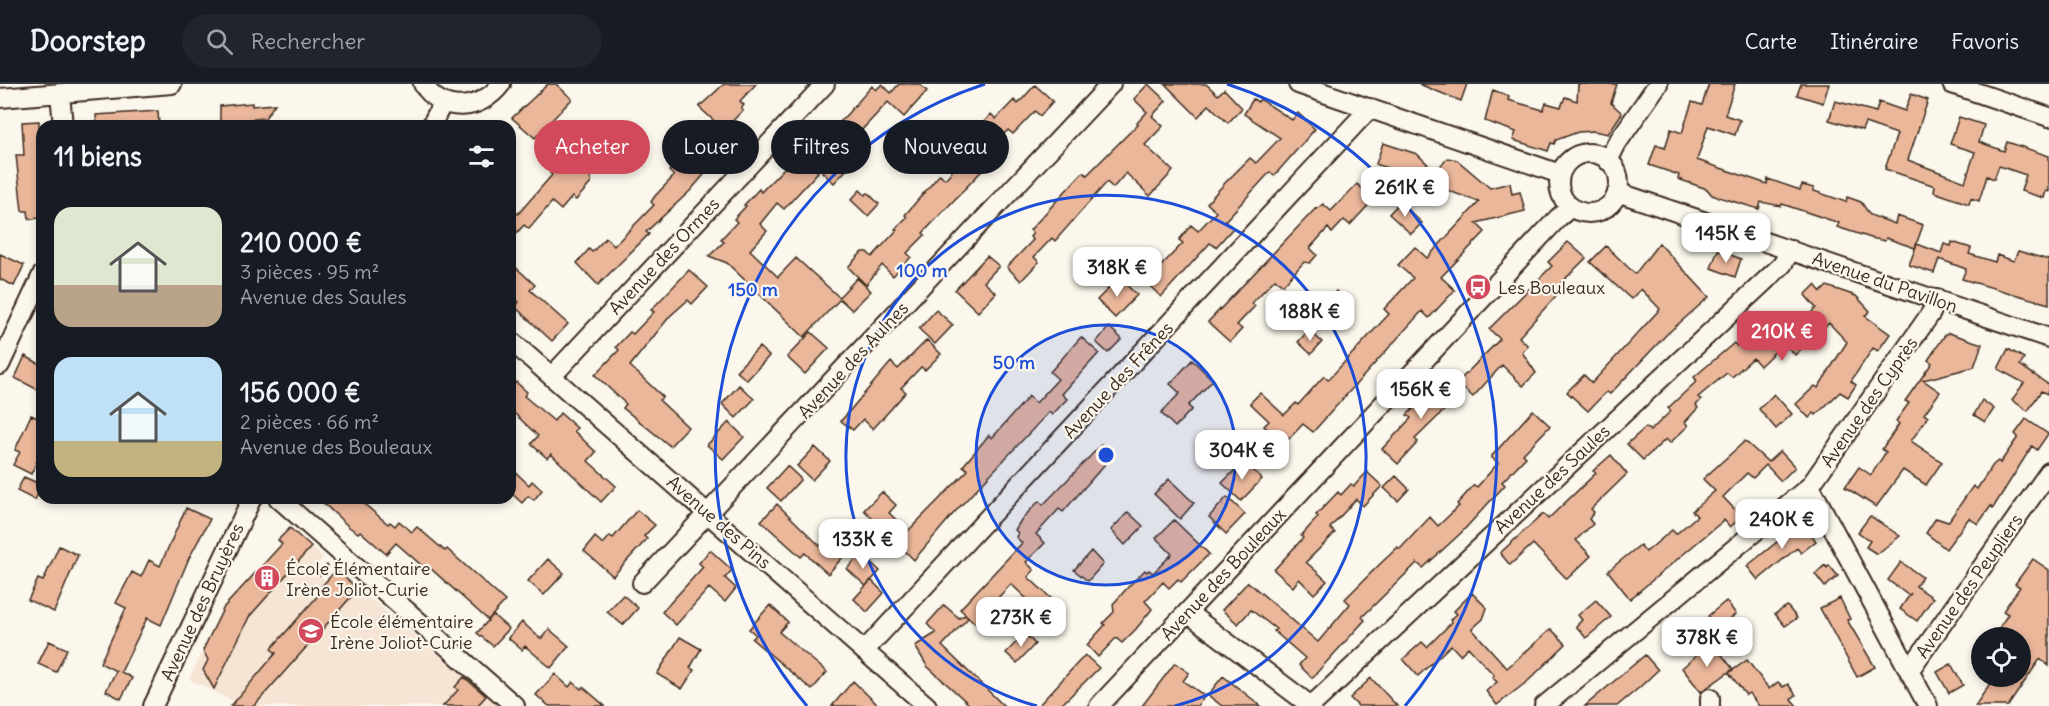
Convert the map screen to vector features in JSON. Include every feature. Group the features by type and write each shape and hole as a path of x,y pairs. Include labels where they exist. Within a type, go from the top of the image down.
{"street":[{"path":"0,98 172,84"},
{"path":"423,84 432,96 456,106 470,106 483,101 501,84"},
{"name":"Avenue des Ormes","path":"552,376 825,84"},
{"name":"Avenue des Aulnes","path":"642,583 1111,84"},
{"path":"1298,84 1560,174"},
{"path":"1608,160 1617,143 1658,84"},
{"path":"1952,84 2049,117"},
{"path":"60,93 62,120"},
{"path":"433,120 443,102"},
{"name":"Avenue des Frênes","path":"864,651 1370,108"},
{"path":"1581,154 1600,156 1608,160 1618,175 1614,200 1598,212 1580,212 1571,207 1560,192 1560,174 1565,165 1581,154"},
{"name":"Avenue du Pavillon","path":"1617,192 2049,338"},
{"name":"Avenue des Bouleaux","path":"1098,706 1571,207"},
{"name":"Avenue des Saules","path":"1311,706 1773,273 1791,250"},
{"path":"0,365 36,288"},
{"name":"Avenue des Cyprès","path":"1544,706 1810,486 1931,313 1936,299"},
{"name":"Avenue des Pins","path":"516,345 927,706"},
{"name":"Avenue des Peupliers","path":"1909,671 2049,472"},
{"path":"1810,486 1928,706"},
{"name":"Avenue des Bruyères","path":"153,706 249,504"},
{"path":"285,504 515,706"},
{"path":"1188,613 1311,706"}],"shaded area":[{"name":"École élémentaire Irène Joliot-Curie","path":"290,528 323,557 314,570 326,581 336,570 501,706 243,706 189,679 224,607 282,544 278,540"}],"building":[{"path":"548,84 556,84 572,99 552,120 534,120 534,137 512,118"},
{"path":"724,84 756,84 740,101 744,105 741,108 743,110 734,120 713,120 699,107"},
{"path":"882,84 891,93 899,84 919,84 927,91 904,117 888,102 871,120 842,120 872,86 876,90"},
{"path":"1148,84 1166,101 1152,116 1163,126 1145,145 1173,171 1150,196 1126,173 1113,188 1107,182 1055,241 1052,238 1034,257 1039,262 1021,281 1007,267 1033,240 1030,237 1033,233 1030,230 1083,172 1087,175 1138,124 1147,112 1134,99"},
{"path":"1165,84 1206,84 1218,95 1224,89 1242,108 1228,123 1209,105 1198,117"},
{"path":"1419,84 1467,84 1461,101"},
{"path":"1578,84 1617,84 1611,103 1622,113 1608,134 1594,131 1578,132 1556,140 1554,144 1551,143 1548,151 1513,140 1516,132 1485,121 1493,90 1509,96 1508,100 1543,110 1546,103 1561,107 1565,97 1577,101"},
{"path":"1709,84 1735,84 1725,115 1740,120 1735,135 1708,126 1697,160 1767,184 1768,179 1800,190 1802,185 1846,202 1847,197 1861,202 1870,215 1895,224 1897,216 1923,225 1915,248 1886,238 1885,241 1871,238 1837,227 1839,223 1782,204 1781,206 1761,202 1759,209 1712,195 1707,189 1678,179 1679,175 1649,165 1656,145 1665,148 1671,129 1682,133 1692,102 1702,105"},
{"path":"1801,84 1829,84 1823,103 1797,95"},
{"path":"1035,85 1053,101 1040,116 1035,111 1013,134 1009,131 1009,120 986,120 991,114 996,119 1014,100 1018,104"},
{"path":"1911,94 1928,100 1908,160 1965,182 1975,152 1950,144 1959,117 1984,125 1979,142 2004,151 2007,142 2049,156 2049,192 2046,191 2044,198 2021,191 2026,175 1999,166 1994,179 1987,176 1979,201 1971,198 1969,204 1934,192 1935,186 1885,169 1897,134 1865,123 1862,130 1829,120 1835,101 1876,112 1879,102 1905,111"},
{"path":"1253,99 1258,102 1260,99 1292,120 1298,113 1315,129 1274,176 1270,172 1225,221 1233,228 1216,247 1210,243 1161,297 1142,278 1156,263 1160,267 1183,243 1179,240 1191,225 1198,231 1216,212 1207,203 1225,183 1250,158 1256,163 1280,138 1244,114"},
{"path":"252,103 252,106 275,104 265,118 242,120 220,120 220,106"},
{"path":"158,111 159,120 96,120 96,115"},
{"path":"36,121 36,218 29,219 28,211 22,211 16,155 24,155 22,122"},
{"path":"1383,143 1417,154 1435,171 1448,158 1457,160 1490,188 1510,183 1512,194 1520,192 1525,211 1476,223 1485,232 1441,277 1455,290 1429,318 1422,311 1313,432 1303,424 1284,444 1264,426 1269,421 1250,403 1260,393 1284,415 1296,403 1298,405 1324,376 1328,380 1389,314 1384,309 1413,278 1398,265 1415,247 1427,258 1479,202 1376,164"},
{"path":"587,174 591,178 591,183 576,200 572,197 561,210 552,202 529,229 524,225 516,234 516,212 518,214 552,175"},
{"path":"672,174 705,174 690,191 646,232 649,234 598,285 577,263 589,249 592,252 606,238 614,246 654,205 651,202 655,196 674,176"},
{"path":"778,174 816,174 784,209 777,203 760,224 767,231 750,250 778,277 796,258 839,297 857,278 871,291 852,310 840,299 804,337 727,263 709,256 724,242 721,239 737,222 734,219 746,206 744,205 759,189 761,192"},
{"path":"824,174 842,174 834,183"},
{"path":"940,174 945,179 950,174 979,174 923,233 925,235 907,253 911,257 893,276 882,265 866,285 848,267 862,252 867,252 872,257 897,230 895,229 907,217 905,215"},
{"path":"1357,184 1374,199 1350,225 1344,220 1332,233 1328,228 1310,248 1317,255 1310,263 1304,262 1283,285 1275,279 1252,303 1255,306 1237,325 1242,329 1230,342 1208,322 1316,208 1323,204 1331,211"},
{"path":"860,190 865,195 868,193 879,204 868,216 851,200"},
{"path":"1400,202 1422,223 1411,234 1389,214"},
{"path":"1568,242 1586,258 1560,284 1563,288 1519,337 1528,346 1522,352 1536,373 1523,386 1502,365 1473,397 1457,383 1500,339 1489,329 1552,266 1548,262"},
{"path":"1952,242 1971,248 1969,254 1995,262 1997,255 2014,261 2018,251 2049,260 2049,304 1962,279 1966,269 1939,259 1934,273 1909,265 1917,244 1941,253 1944,244 1951,246"},
{"path":"1659,243 1709,297 1667,334 1610,394 1607,392 1604,394 1588,411 1567,392 1584,375 1592,383 1660,309 1641,289 1631,299 1590,262 1606,246 1635,274"},
{"path":"1718,250 1741,259 1735,277 1711,268"},
{"path":"0,254 24,265 14,286 0,279"},
{"path":"987,256 999,266 984,282 996,293 978,312 955,290"},
{"path":"516,268 535,285 530,290 568,324 552,341 516,308 519,302 516,299"},
{"path":"689,270 708,287 692,304 688,300 670,316 630,366 663,397 659,400 688,427 670,446 623,408 626,404 595,375 619,350 616,347 630,332 633,334 654,312 651,310"},
{"path":"1119,278 1137,295 1115,318 1097,300"},
{"path":"1815,285 1821,292 1827,286 1856,296 1870,311 1865,316 1890,334 1878,351 1873,348 1851,381 1856,385 1848,397 1840,392 1816,415 1814,413 1809,418 1796,404 1815,386 1818,388 1847,342 1829,323 1795,355 1784,343 1760,366 1753,358 1732,377 1727,373 1698,397 1701,400 1696,405 1698,408 1685,422 1688,426 1670,443 1666,439 1643,460 1627,444 1646,427 1650,431 1671,411 1668,408 1697,381 1694,377 1734,343 1737,346 1752,332 1756,336 1767,325 1782,341 1816,308 1805,295"},
{"path":"1336,291 1347,301 1320,330 1309,320"},
{"path":"936,310 953,325 935,344 919,329"},
{"path":"1109,327 1122,339 1108,353 1096,342"},
{"path":"1309,330 1322,342 1311,354 1298,342"},
{"path":"811,332 829,348 805,374 787,357"},
{"path":"1949,333 1982,344 1974,367 1923,380 1940,392 1924,414 1928,417 1911,441 1942,462 1926,485 1903,470 1876,507 1845,487 1859,467 1871,475 1886,452 1882,449 1899,424 1896,421 1909,403 1905,401 1932,363 1928,360 1945,335"},
{"path":"1081,337 1099,353 1062,394 1067,399 1052,415 1049,412 953,514 914,560 864,510 882,492 896,505 889,513 908,531 968,470 963,466 989,435 992,438 1029,396 1036,403 1058,379 1050,372"},
{"path":"927,340 941,354 925,370 921,367 901,388 906,392 873,429 863,419 853,430 841,421 891,362 898,369"},
{"path":"759,347 769,356 747,380 736,371"},
{"path":"2008,349 2024,358 2020,365 2049,385 2047,394 2041,391 2028,411 2012,400 2024,383 1998,369"},
{"path":"25,356 36,362 36,389 15,378"},
{"path":"1192,360 1213,380 1188,406 1192,409 1175,427 1161,413 1180,393 1170,384"},
{"path":"1444,378 1461,394 1415,439 1418,442 1398,464 1382,449 1411,418 1407,415"},
{"path":"516,382 527,392 524,396 554,421 560,413 577,428 574,431 596,452 588,461 616,486 601,502 551,454 547,458 531,444 538,436 516,415"},
{"path":"739,385 754,399 736,418 722,404"},
{"path":"1774,394 1792,414 1776,429 1759,409"},
{"path":"1982,400 1994,409 1985,422 1974,415"},
{"path":"1533,410 1550,426 1523,454 1526,457 1502,482 1505,485 1462,532 1423,568 1417,563 1362,617 1365,620 1312,678 1299,665 1305,658 1274,631 1276,629 1251,610 1238,624 1222,610 1248,582 1318,642 1350,604 1345,599 1380,564 1398,547 1400,549 1430,517 1438,526 1459,506 1457,504 1474,485 1477,487 1498,463 1491,457"},
{"path":"31,415 36,417 36,464 31,474 13,465 20,452 15,450"},
{"path":"2026,419 2048,434 2037,450 2032,446 1993,508 1991,506 1978,524 1969,518 1946,549 1926,533 1936,518 1948,522 1973,486 1977,489 1993,465 1998,461 2000,463 2018,437 2015,434"},
{"path":"729,422 744,437 723,459 707,445"},
{"path":"1745,441 1768,462 1780,451 1795,467 1781,481 1766,465 1753,478 1747,473 1723,497 1742,517 1730,527 1724,520 1630,599 1608,571 1640,545 1646,552 1672,530 1676,534 1697,516 1692,511 1715,491 1703,479"},
{"path":"1101,445 1112,456 1063,512 1059,509 1036,534 1045,543 1026,562 1034,570 1028,577 1054,601 1043,614 1011,584 993,603 1000,611 982,630 960,609 1022,543 1016,537 1018,533 1015,530 1021,520 1039,501 1043,505"},
{"path":"815,447 830,461 812,480 797,466"},
{"path":"1611,455 1627,474 1591,509 1594,512 1589,519 1593,524 1576,540 1591,556 1567,579 1533,544 1510,565 1500,553 1543,514 1548,519 1596,473 1593,471"},
{"path":"1244,461 1262,479 1241,501 1222,483"},
{"path":"787,466 801,479 781,501 767,488"},
{"path":"1367,472 1382,486 1363,506 1356,499 1330,528 1335,533 1306,562 1327,581 1314,594 1299,579 1293,587 1274,570 1303,538 1301,536 1318,517 1316,515 1338,492 1341,495 1351,484 1354,486"},
{"path":"516,473 529,485 532,481 542,490 534,500 528,496 522,503 516,498"},
{"path":"1396,476 1409,489 1398,501 1384,488"},
{"path":"24,477 36,482 35,500 17,491"},
{"path":"1169,479 1194,503 1180,519 1154,494"},
{"path":"1227,497 1245,514 1226,534 1209,517"},
{"path":"324,504 364,504 388,524 390,522 395,526 399,521 412,532 417,527 445,551 447,549 505,601 488,620 430,568 428,571 396,543 386,554 360,531 358,533"},
{"path":"777,504 820,546 824,541 842,558 828,574 805,553 801,557 761,521"},
{"path":"186,508 210,519 189,558 161,625 147,618 121,672 132,678 121,699 106,691 116,671 100,663 126,608 116,603 132,572 141,577 149,560 160,566"},
{"path":"637,510 655,525 644,536 647,539 613,576 584,551 595,537 603,544 610,536 613,538"},
{"path":"1128,512 1143,526 1125,545 1111,530"},
{"path":"1870,516 1900,536 1877,554 1866,547 1870,541 1858,532"},
{"path":"1174,520 1209,554 1181,582 1178,579 1169,588 1163,582 1145,601 1152,609 1136,629 1122,643 1116,638 1098,657 1087,645 1105,625 1103,623 1114,612 1113,604 1129,586 1145,570 1153,573 1172,554 1156,538"},
{"path":"1802,522 1816,541 1801,553 1797,548 1758,580 1747,566"},
{"name":"École Élémentaire Irène Joliot-Curie","path":"290,528 311,547 249,617 214,689 203,670 208,660 203,650 224,607 282,544 278,540"},
{"path":"59,546 78,555 54,612 28,600 38,579 43,581"},
{"path":"710,550 732,570 725,578 736,588 725,602 709,588 676,625 662,612 703,567 699,563"},
{"path":"1091,551 1103,564 1088,581 1074,570"},
{"path":"861,553 880,571 866,586 847,569"},
{"path":"548,559 564,573 544,595 528,581"},
{"path":"2033,559 2049,570 2049,666 2040,659 2031,672 2031,627 2000,627 2008,614 2003,611 2020,587 2015,584"},
{"path":"1901,562 1922,577 1916,586 1933,598 1917,621 1900,609 1909,596 1888,580"},
{"path":"1825,565 1827,568 1829,565 1838,576 1825,587 1815,574"},
{"path":"336,570 358,589 254,706 231,706 276,653 271,649 323,590 321,587"},
{"path":"871,580 884,593 867,612 854,599"},
{"path":"1472,593 1487,608 1483,619 1472,629 1507,668 1551,629 1566,644 1528,681 1497,705 1486,691 1497,682 1492,677 1494,675 1468,647 1460,655 1451,645 1418,676 1403,659 1422,642 1427,647 1452,622 1450,620 1457,614 1454,611"},
{"path":"623,595 638,608 623,625 607,612"},
{"path":"1840,598 1850,619 1847,620 1875,667 1857,677 1820,608"},
{"path":"1596,600 1611,617 1586,638 1576,626 1582,620 1578,615"},
{"path":"1726,601 1736,614 1718,628 1708,616"},
{"path":"770,605 788,622 779,632 827,672 812,690 752,639 756,635 749,629"},
{"path":"944,605 959,618 965,615 968,618 942,646 1004,706 971,706 927,666 915,646 936,633 927,624"},
{"path":"1787,606 1797,618 1785,626 1775,614"},
{"path":"493,615 509,629 493,646 477,633"},
{"path":"522,622 541,639 549,629 569,646 551,668 525,646 522,650 508,638"},
{"path":"1025,633 1035,644 1017,663 1006,653"},
{"path":"680,637 701,649 690,668 694,670 682,689 657,674"},
{"path":"49,641 67,649 56,672 38,664"},
{"path":"1712,642 1733,669 1701,692 1682,668"},
{"path":"1085,655 1099,668 1060,706 1038,706"},
{"path":"1645,655 1658,670 1640,687 1617,706 1585,706"},
{"path":"1747,660 1769,689 1778,682 1783,687 1788,684 1796,695 1791,699 1797,706 1759,706 1749,693 1746,695 1729,673"},
{"path":"1175,663 1189,673 1183,681 1205,696 1197,706 1142,706"},
{"path":"1951,664 1963,685 1949,693 1937,672"},
{"path":"555,674 569,687 573,682 581,689 583,687 605,706 549,706 536,695"},
{"path":"1223,676 1261,706 1222,706 1208,695"},
{"path":"464,677 486,696 477,706 443,706 458,690 455,687"},
{"path":"1371,678 1397,706 1358,706 1350,698"},
{"path":"853,681 879,706 832,706"},
{"path":"1988,687 2021,687 2008,706 1975,706"}],"place":[{"name":"Les Bouleaux","path":"1478,287"},
{"name":"École Élémentaire Irène Joliot-Curie","path":"267,578"},
{"name":"École élémentaire Irène Joliot-Curie","path":"311,631"}]}
